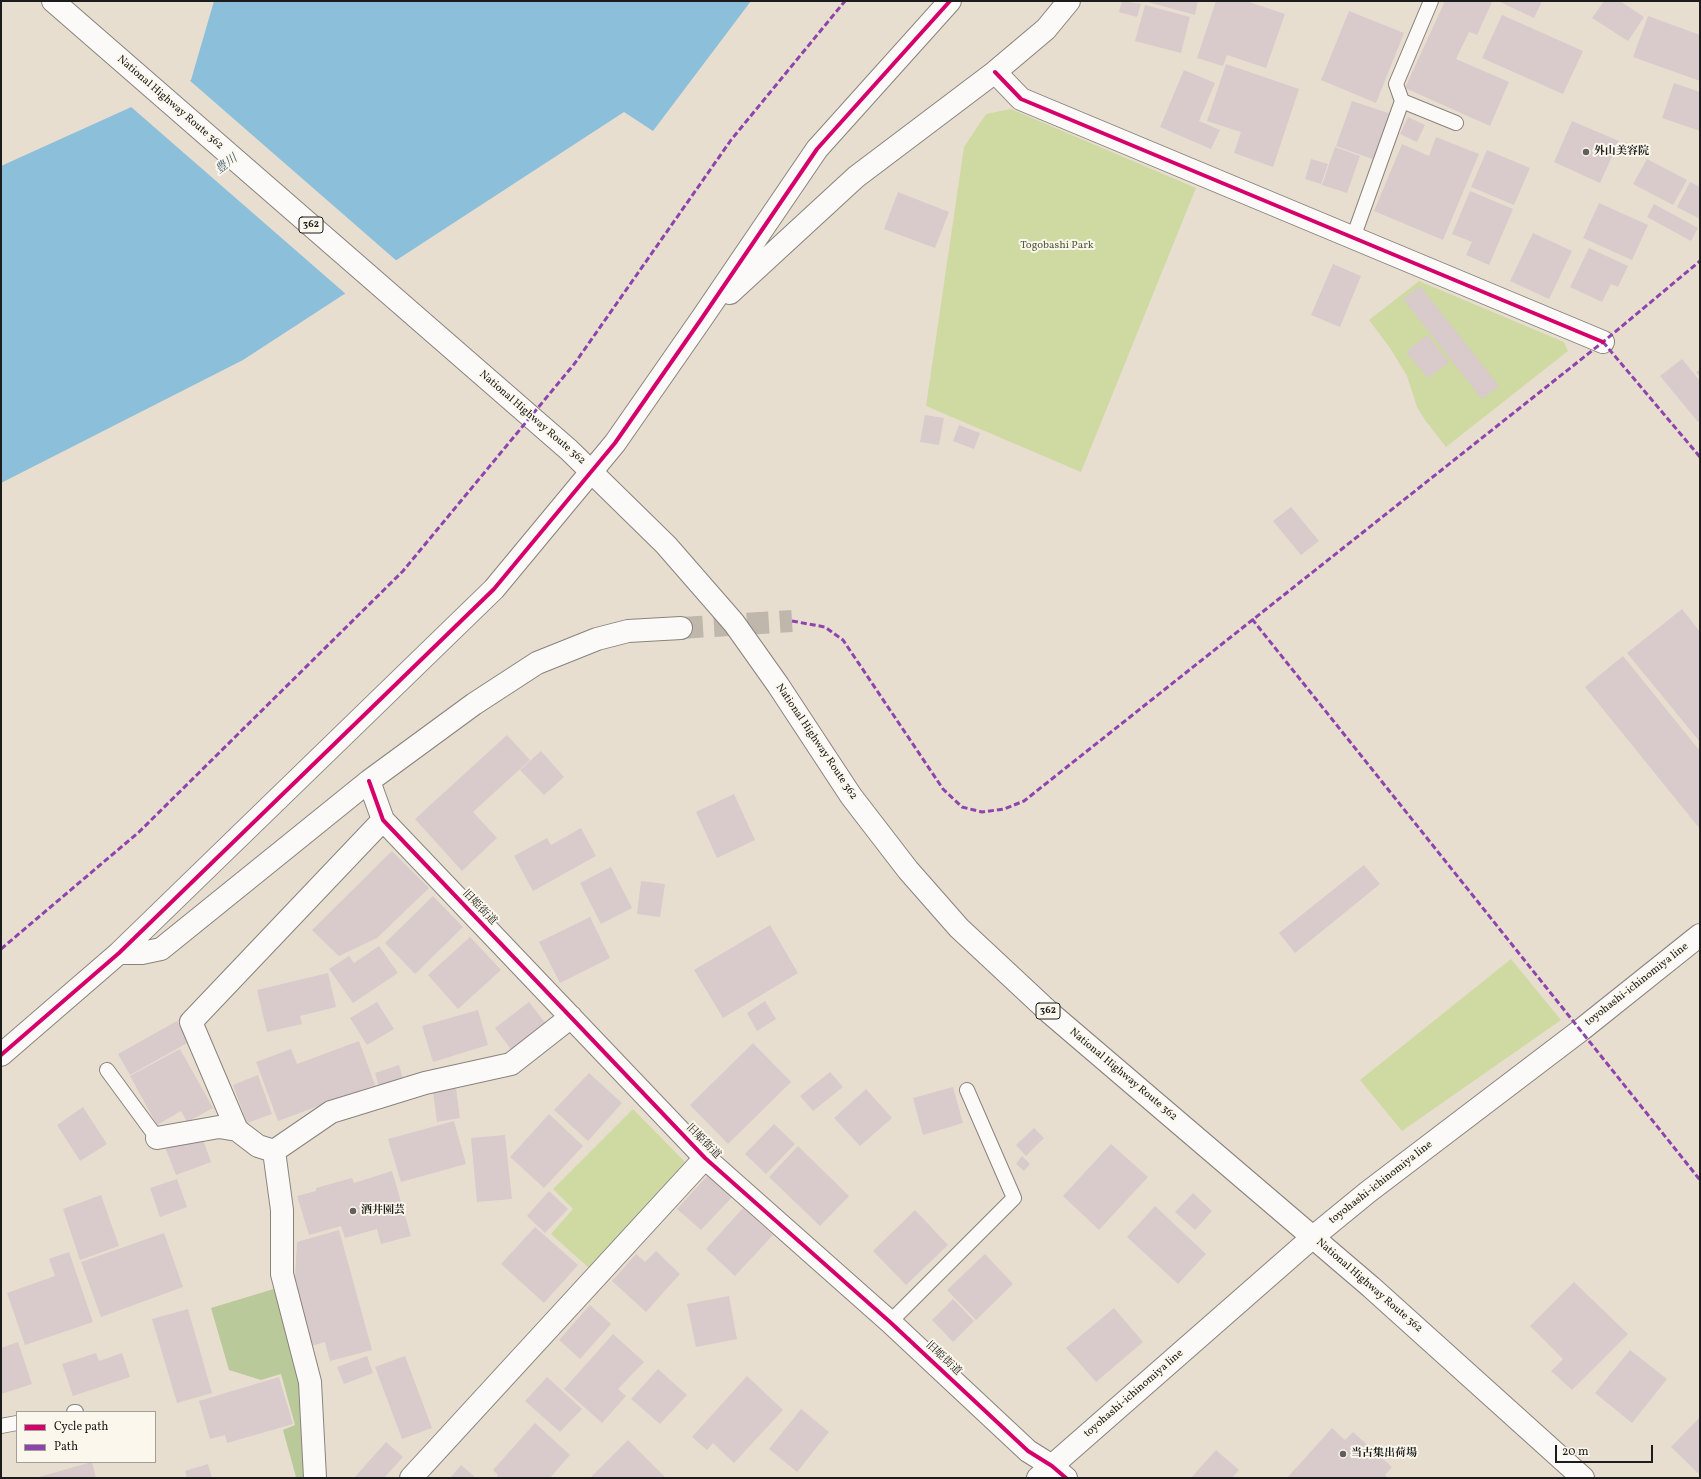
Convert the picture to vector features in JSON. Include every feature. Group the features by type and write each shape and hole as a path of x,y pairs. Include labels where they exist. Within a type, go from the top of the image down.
{"main road":[{"name":"National Highway Route 362","path":"53,1 569,450 666,545 734,623 778,685 851,796 908,870 959,928 1049,1012 1372,1287 1583,1478"},
{"path":"1,1055 120,953 494,589 615,443 817,149 950,1"},
{"path":"702,318 856,177 995,72 1046,29 1069,1"},
{"path":"995,72 1021,99 1603,342"},
{"path":"120,953 142,953 161,949 369,781 474,704 537,663 596,639 628,631 682,628"},
{"name":"旧姫街道","path":"369,781 382,820 705,1158 890,1322 1052,1474"},
{"path":"237,1130 191,1022 382,820"},
{"name":"toyohashi-ichinomiya line","path":"1052,1474 1313,1236 1368,1192 1575,1034 1700,935"},
{"path":"274,1151 331,1112 425,1083 511,1064 570,1017"},
{"path":"157,1138 219,1127 237,1130 258,1146 274,1151"},
{"path":"274,1151 282,1210 282,1274 310,1382 315,1478"},
{"path":"411,1478 705,1158"}],"lane":[{"path":"1354,238 1402,101 1396,84 1430,1"},
{"path":"1402,101 1456,122"},
{"path":"106,1070 157,1138"},
{"path":"890,1322 1014,1198 967,1090"},
{"path":"1,1426 16,1423"}],"green space":[{"name":"Togobashi Park","path":"1011,109 1196,188 1081,472 926,406 964,147 986,114"},
{"path":"1419,281 1564,342 1568,351 1446,447 1417,407 1407,376 1390,348 1369,320"},
{"path":"1511,959 1561,1020 1402,1131 1360,1080"},
{"path":"633,1109 685,1162 589,1268 551,1234 573,1209 553,1189"},
{"path":"277,1288 302,1385 307,1478 296,1477 283,1430 295,1425 281,1374 261,1380 229,1370 211,1308"}],"water":[{"name":"豊川","path":"214,1 751,1 653,131 624,112 243,360 1,483 1,166 191,80"}],"pier":[{"path":"188,79 398,262 347,295 130,106"}],"building":[{"path":"1122,1 1141,4 1137,17 1119,12"},
{"path":"1148,1 1198,1 1195,15"},
{"path":"1216,1 1246,1 1285,14 1266,68 1227,55 1223,66 1197,58"},
{"path":"1445,1 1492,2 1477,35 1469,32 1456,59 1509,82 1490,126 1405,88"},
{"path":"1498,1 1542,1 1534,18"},
{"path":"1604,1 1620,1 1644,17 1628,41 1592,18"},
{"path":"1145,5 1190,17 1181,53 1135,41"},
{"path":"1349,11 1404,33 1376,103 1321,80"},
{"path":"1502,15 1583,51 1563,94 1482,58"},
{"path":"1648,16 1700,35 1700,81 1633,57"},
{"path":"1226,64 1299,89 1273,167 1234,153 1241,132 1207,121"},
{"path":"1184,70 1215,83 1199,121 1220,130 1211,149 1160,127"},
{"path":"1674,83 1700,92 1700,131 1662,118"},
{"path":"1352,101 1391,114 1375,160 1336,146"},
{"path":"1408,117 1425,125 1417,142 1400,134"},
{"name":"外山美容院","path":"1572,121 1619,141 1600,183 1554,162"},
{"path":"1436,137 1479,154 1443,240 1374,211 1402,144 1429,156"},
{"path":"1335,147 1360,156 1347,193 1322,185"},
{"path":"1487,150 1530,168 1514,205 1471,187"},
{"path":"1311,159 1328,164 1321,184 1305,179"},
{"path":"1647,159 1687,180 1673,205 1633,184"},
{"path":"1690,182 1700,187 1700,219 1677,207"},
{"path":"1470,191 1513,209 1489,265 1466,255 1472,242 1452,234"},
{"path":"898,192 949,212 935,248 884,229"},
{"path":"1599,203 1648,225 1632,260 1583,238"},
{"path":"1654,204 1698,228 1691,241 1647,217"},
{"path":"1533,233 1572,251 1549,299 1510,281"},
{"path":"1589,248 1628,266 1618,287 1611,284 1602,302 1570,287"},
{"path":"1333,264 1361,276 1340,327 1311,315"},
{"path":"1420,286 1499,386 1482,399 1403,299"},
{"path":"1427,335 1449,362 1428,378 1406,352"},
{"path":"1682,359 1700,381 1700,420 1698,422 1660,376"},
{"path":"1700,369 1700,377 1696,372"},
{"path":"925,415 944,418 939,445 920,442"},
{"path":"959,425 980,433 974,449 953,441"},
{"path":"1291,507 1319,541 1301,555 1273,521"},
{"path":"1682,609 1700,632 1700,742 1627,653"},
{"path":"1623,656 1700,751 1700,829 1585,687"},
{"path":"507,735 530,760 473,812 497,838 462,871 415,819"},
{"path":"541,751 564,777 544,795 520,770"},
{"path":"734,794 755,840 717,858 696,812"},
{"path":"581,828 596,856 533,891 514,856 547,838 551,845"},
{"path":"392,851 429,888 377,938 339,956 312,930"},
{"path":"1364,865 1380,884 1295,953 1279,933"},
{"path":"611,867 632,908 601,924 580,883"},
{"path":"641,881 665,884 660,917 637,914"},
{"path":"433,896 463,927 415,974 385,943"},
{"path":"590,917 610,958 560,983 539,942"},
{"path":"770,925 798,973 723,1018 694,970"},
{"path":"470,937 501,970 458,1009 428,975"},
{"path":"379,946 398,973 353,1003 329,969 349,956 354,963"},
{"path":"328,973 336,1007 300,1016 302,1024 267,1032 257,990"},
{"path":"765,1001 776,1019 757,1031 747,1013"},
{"path":"377,1002 394,1029 367,1045 350,1018"},
{"path":"529,1002 547,1025 513,1052 495,1028"},
{"path":"478,1010 488,1045 433,1062 422,1026"},
{"path":"177,1021 189,1042 130,1075 118,1054"},
{"path":"359,1041 375,1085 278,1121 256,1062 291,1049 297,1064"},
{"path":"753,1043 791,1082 728,1144 690,1105"},
{"path":"180,1049 213,1108 187,1122 181,1111 157,1125 130,1076"},
{"path":"399,1065 403,1079 379,1087 375,1073"},
{"path":"830,1072 843,1087 813,1111 800,1096"},
{"path":"589,1073 622,1103 588,1141 554,1110"},
{"path":"258,1075 272,1114 247,1123 233,1085"},
{"path":"953,1087 963,1123 923,1135 913,1098"},
{"path":"456,1088 460,1118 437,1122 433,1092"},
{"path":"866,1089 892,1118 860,1146 834,1118"},
{"path":"83,1107 107,1144 80,1161 57,1125"},
{"path":"549,1114 583,1146 544,1188 510,1157"},
{"path":"454,1121 466,1164 401,1182 388,1139"},
{"path":"774,1124 795,1144 766,1174 745,1154"},
{"path":"1034,1128 1044,1138 1026,1156 1016,1145"},
{"path":"201,1134 211,1162 176,1175 165,1147"},
{"path":"505,1135 512,1199 477,1202 471,1138"},
{"path":"1111,1144 1148,1177 1099,1230 1063,1196"},
{"path":"798,1146 849,1196 820,1226 769,1177"},
{"path":"1022,1156 1030,1164 1024,1171 1016,1164"},
{"name":"酒井園芸","path":"392,1171 411,1236 381,1244 377,1229 345,1238 341,1226 309,1235 297,1196 316,1191 316,1188 352,1178 354,1183"},
{"path":"710,1173 734,1195 701,1230 677,1209"},
{"path":"177,1179 187,1207 160,1217 150,1188"},
{"path":"549,1191 568,1209 545,1233 527,1216"},
{"path":"1193,1193 1212,1211 1195,1230 1175,1212"},
{"path":"101,1195 119,1246 80,1260 63,1209"},
{"path":"1155,1206 1206,1254 1178,1284 1127,1237"},
{"path":"743,1208 773,1235 735,1276 706,1249"},
{"path":"915,1210 948,1245 906,1285 873,1251"},
{"path":"535,1227 578,1265 544,1303 501,1264"},
{"path":"339,1230 372,1350 330,1361 325,1342 308,1347 294,1295 297,1242"},
{"path":"164,1233 183,1287 101,1317 81,1262"},
{"path":"656,1251 680,1274 646,1312 612,1281 636,1254 645,1262"},
{"path":"69,1252 93,1322 25,1345 7,1293 55,1276 49,1259"},
{"path":"985,1254 1013,1284 976,1320 947,1290"},
{"path":"1574,1282 1628,1334 1572,1390 1551,1371 1563,1359 1530,1326"},
{"path":"729,1296 737,1339 696,1347 687,1304"},
{"path":"953,1299 974,1321 953,1342 932,1320"},
{"path":"590,1305 611,1324 580,1359 559,1340"},
{"path":"1114,1308 1143,1342 1096,1382 1066,1348"},
{"path":"188,1309 212,1393 177,1403 152,1319"},
{"path":"613,1334 644,1362 618,1389 626,1396 602,1423 564,1389"},
{"path":"18,1342 32,1384 1,1394 1,1348"},
{"path":"1630,1350 1667,1379 1632,1423 1595,1393"},
{"path":"96,1353 99,1361 122,1353 130,1377 73,1396 62,1364"},
{"path":"367,1356 373,1373 344,1384 337,1367"},
{"path":"405,1356 432,1428 402,1439 375,1367"},
{"path":"658,1369 687,1395 660,1424 631,1399"},
{"path":"747,1376 783,1410 734,1463 713,1443 707,1450 692,1437"},
{"path":"279,1377 293,1424 227,1443 225,1435 210,1439 199,1401"},
{"path":"547,1377 582,1409 560,1432 525,1401"},
{"path":"801,1409 829,1432 797,1472 769,1449"},
{"path":"1700,1417 1700,1475 1671,1447"},
{"path":"535,1423 570,1455 550,1478 496,1478 498,1475 493,1470"},
{"name":"当古集出荷場","path":"1332,1428 1345,1440 1353,1432 1392,1467 1385,1475 1388,1478 1287,1478"},
{"path":"628,1440 666,1478 590,1478"},
{"path":"386,1442 403,1457 384,1478 354,1478"},
{"path":"1216,1450 1239,1470 1232,1478 1191,1478"},
{"path":"92,1463 96,1478 35,1478"},
{"path":"208,1464 212,1478 187,1478 185,1471"},
{"path":"461,1465 476,1478 450,1478"}],"tunnel":[{"path":"681,628 792,621"}],"marked path":[{"path":"1,949 139,832 403,571 575,363 731,140 845,1"},
{"path":"792,621 825,627 843,640 943,789 962,807 982,812 1004,809 1024,801 1603,342 1700,261"},
{"path":"1603,342 1700,457"},
{"path":"1252,619 1700,1180"}],"cycle path":[{"path":"1,1055 119,953 494,589 615,443 817,149 950,1"},
{"path":"995,72 1021,99 1603,342"},
{"path":"369,781 383,820 705,1158 890,1322 1028,1451 1052,1466 1066,1478"}],"place":[{"name":"外山美容院","path":"1586,152"},
{"name":"酒井園芸","path":"353,1211"},
{"name":"当古集出荷場","path":"1343,1454"}]}
